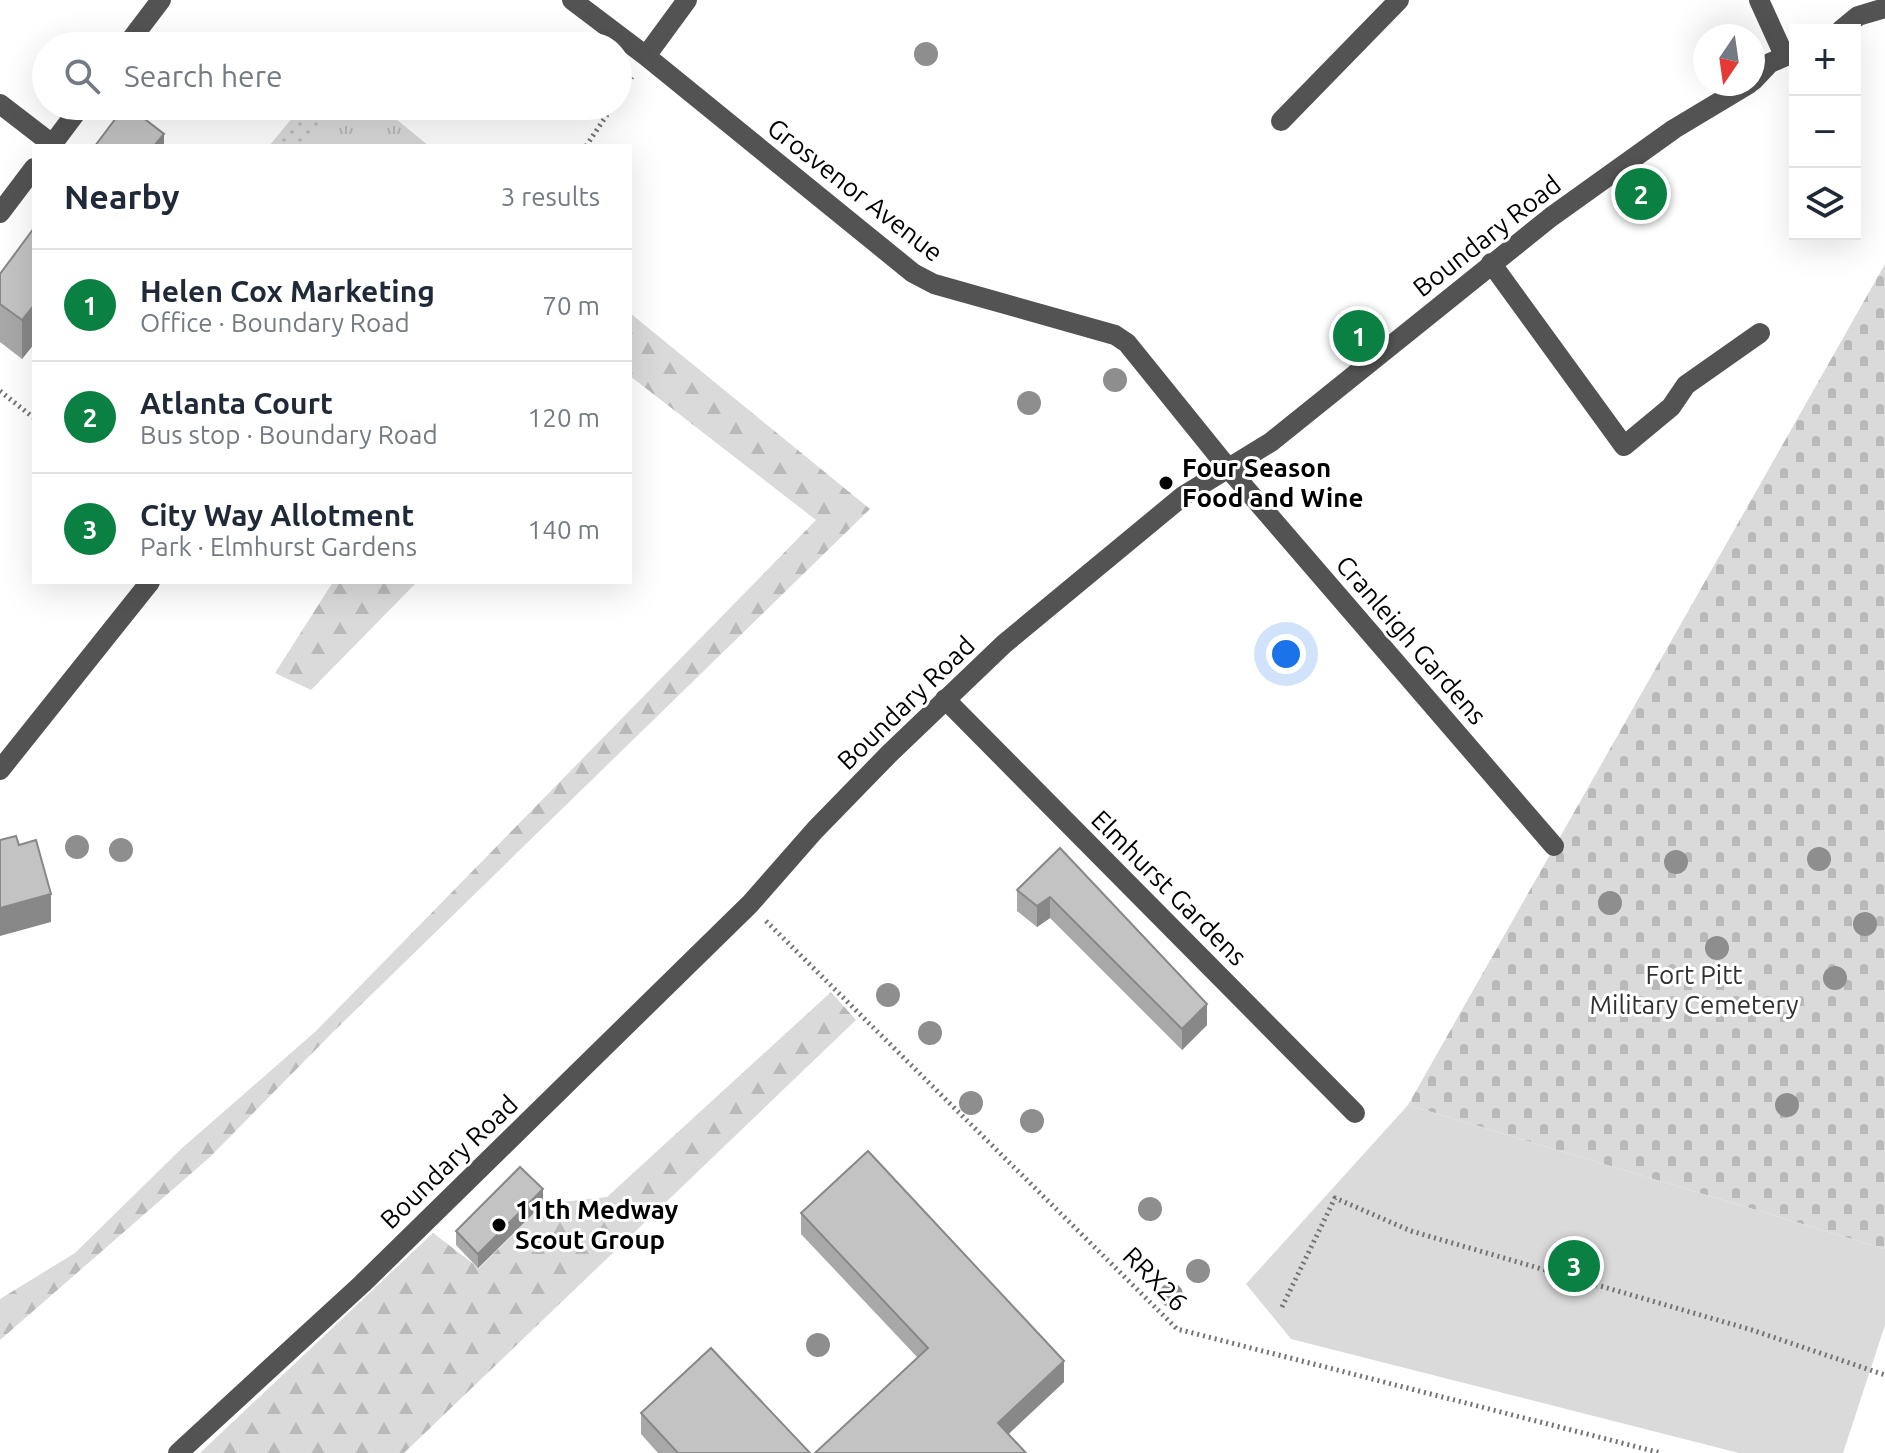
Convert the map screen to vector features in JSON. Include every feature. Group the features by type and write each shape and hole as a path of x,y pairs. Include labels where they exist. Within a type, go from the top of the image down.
{"street":[{"path":"137,32 161,0"},
{"name":"Grosvenor Avenue","path":"572,0 614,32"},
{"path":"646,56 687,0"},
{"path":"1281,121 1399,0"},
{"path":"1759,0 1789,52"},
{"path":"1848,24 1858,16 1885,8"},
{"name":"Grosvenor Avenue","path":"632,45 922,278 1115,335 1127,343 1228,468"},
{"name":"Boundary Road","path":"1765,68 1789,54"},
{"name":"Boundary Road","path":"178,1453 362,1284 750,904 815,830 1004,644 1170,506 1281,434 1491,263 1674,129 1729,96"},
{"path":"0,104 50,144"},
{"path":"52,144 70,120"},
{"path":"0,213 32,171"},
{"path":"1491,263 1624,446 1671,407 1686,385 1760,333"},
{"name":"Cranleigh Gardens","path":"1228,468 1554,846"},
{"path":"0,770 148,584"},
{"name":"Elmhurst Gardens","path":"945,699 1355,1113"}],"path":[{"path":"587,144 604,120"},
{"path":"0,391 32,416"},
{"name":"RRX26","path":"750,904 1177,1329 1661,1453"},
{"path":"1282,1307 1335,1198 1411,1231 1752,1330 1885,1375"}],"green space":[{"path":"290,120 397,120 427,144 271,144"},
{"path":"324,120 394,120 425,144 306,144"},
{"name":"Fort Pitt Military Cemetery","path":"1885,264 1885,1249 1408,1105"},
{"path":"632,315 870,509 332,1033 210,1157 0,1340 0,1299 75,1253 181,1149 316,1031 816,520 632,378"},
{"path":"332,584 415,584 311,690 275,673"},
{"path":"831,992 856,1020 404,1453 200,1453 433,1233 479,1268 543,1204 607,1197"},
{"path":"1408,1105 1885,1249 1885,1325 1843,1453 1739,1453 1291,1339 1246,1284"}],"building":[{"path":"114,120 146,120 164,134 156,144 96,144"},
{"path":"32,231 32,308 22,320 0,304 0,274"},
{"path":"16,836 19,845 36,840 51,894 0,908 0,840"},
{"path":"1060,848 1207,1004 1182,1029 1050,897 1037,906 1017,890"},
{"path":"868,1151 1064,1361 998,1423 1026,1453 815,1453 928,1348 801,1213"},
{"name":"11th Medway Scout Group","path":"520,1167 543,1189 478,1254 456,1231"},
{"path":"711,1348 810,1453 678,1453 641,1413"}],"place":[{"name":"Atlanta Court","path":"1641,194"},
{"name":"Helen Cox Marketing","path":"1359,336"},
{"name":"Four Season Food and Wine","path":"1166,483"},
{"name":"11th Medway Scout Group","path":"499,1225"},
{"name":"City Way Allotment","path":"1574,1266"}]}
